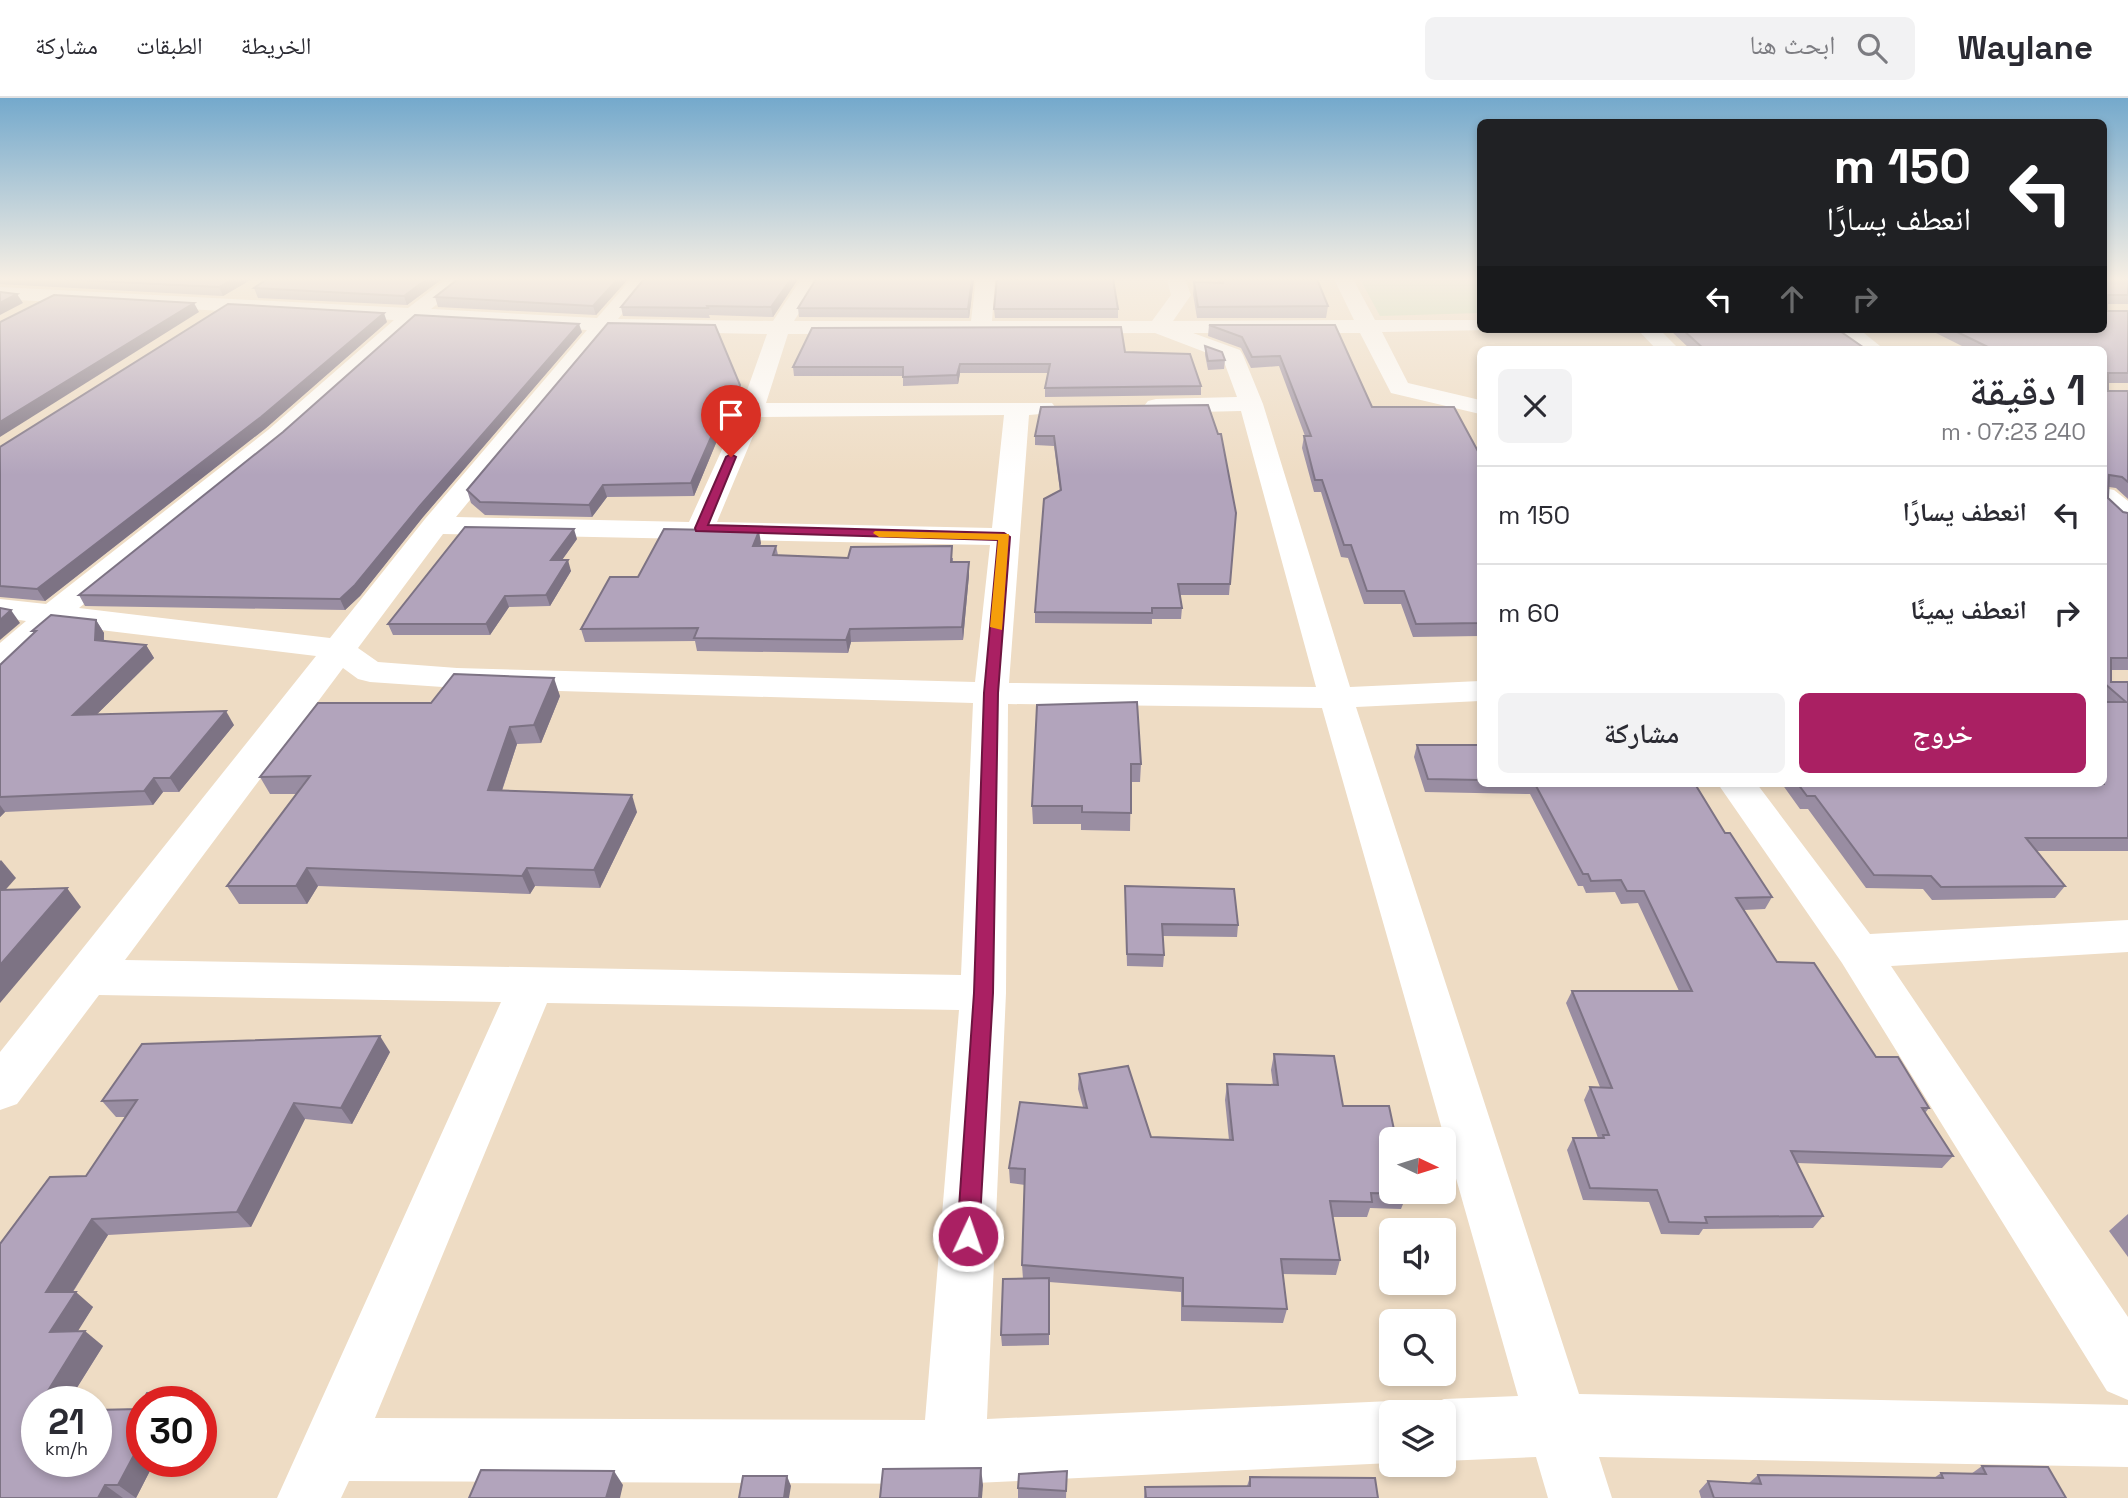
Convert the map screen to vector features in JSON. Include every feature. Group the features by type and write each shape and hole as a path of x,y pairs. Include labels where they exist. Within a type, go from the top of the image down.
{"street":[{"path":"0,660 52,613 280,433 376,344"},
{"path":"1,1086 337,649 435,525 587,344"},
{"path":"701,528 752,410 774,344"},
{"path":"1204,344 1232,355 1251,404 1336,698 1580,1498"},
{"path":"1379,344 1399,388 1477,406"},
{"path":"1128,407 1251,404"},
{"path":"752,410 1072,408"},
{"path":"954,1451 983,993 991,693 1017,409"},
{"path":"2107,498 2128,515"},
{"path":"435,525 701,528 1004,537"},
{"path":"2107,530 2128,530"},
{"path":"0,608 337,649 370,673 991,693 1336,698 1477,691"},
{"path":"1739,787 1858,951 2128,1370"},
{"path":"1858,951 2128,936"},
{"path":"85,977 983,993"},
{"path":"532,985 320,1473 954,1451 1379,1433"},
{"path":"1456,1429 1557,1425 2128,1436"}],"building":[{"path":"0,344 127,344 0,422"},
{"path":"164,344 347,344 261,417 37,589 0,586 0,447"},
{"path":"382,344 561,344 419,507 355,585 340,599 79,595 283,432"},
{"path":"590,344 723,344 740,385 725,419 719,419 691,483 603,485 589,505 480,502 467,490"},
{"path":"804,344 1124,344 1125,352 1190,354 1201,386 1045,388 1050,364 960,364 957,375 903,377 903,367 793,367"},
{"path":"1246,344 1344,344 1372,407 1454,407 1477,449 1477,623 1416,624 1404,591 1367,591 1351,545 1344,545 1322,480 1315,480 1304,436 1311,436 1280,356 1252,357"},
{"path":"1699,344 1861,346 1701,346"},
{"path":"1982,344 2128,344 2128,373 2108,373 2108,391 2128,391 2128,482 2122,477 2109,475 2108,498 2123,512 2128,513 2128,658 2111,658 2111,682 2128,682 2128,838 2026,838 2065,886 1941,887 1931,876 1874,875 1815,796 1807,796 1800,787 2107,787 2107,702 2126,702 2107,686 2107,346"},
{"path":"1205,346 1222,352 1225,360 1208,361"},
{"path":"1208,405 1218,434 1221,434 1236,513 1230,584 1178,584 1182,608 1152,608 1152,613 1035,612 1044,499 1061,490 1054,436 1035,436 1041,407"},
{"path":"465,527 574,529 551,560 568,560 546,595 505,596 486,624 388,624"},
{"path":"664,529 759,531 753,546 776,546 773,555 848,558 851,547 952,546 951,562 969,562 962,627 850,629 846,640 694,638 698,628 581,629 610,577 638,577"},
{"path":"0,608 11,610 0,620"},
{"path":"51,615 96,620 95,640 146,645 73,715 226,711 170,778 154,778 144,791 0,797 0,665"},
{"path":"454,674 554,678 534,725 510,727 488,790 632,795 594,870 527,868 522,876 307,868 296,886 227,886 310,776 260,777 318,703 431,703"},
{"path":"1137,702 1141,764 1131,764 1131,813 1082,812 1082,806 1032,806 1037,705"},
{"path":"1417,745 1477,745 1477,780 1428,779"},
{"path":"1537,787 1697,787 1725,833 1730,833 1772,897 1736,898 1777,962 1814,963 1876,1057 1898,1057 1929,1108 1922,1108 1953,1156 1791,1151 1823,1216 1705,1217 1707,1223 1669,1222 1657,1190 1590,1188 1573,1138 1604,1138 1603,1135 1609,1135 1590,1087 1612,1088 1572,991 1692,991 1644,891 1627,891 1621,880 1591,881 1588,874 1583,874"},
{"path":"1125,886 1234,889 1238,925 1162,924 1164,955 1127,954"},
{"path":"67,888 0,965 0,890"},
{"path":"380,1036 341,1108 294,1103 237,1212 92,1219 46,1292 76,1292 50,1332 85,1331 51,1386 21,1386 21,1477 112,1477 112,1410 126,1409 126,1470 118,1485 105,1485 98,1498 0,1498 0,1244 50,1177 86,1176 137,1100 102,1101 142,1044"},
{"path":"1274,1054 1334,1056 1343,1106 1389,1106 1393,1127 1379,1127 1379,1193 1371,1193 1372,1202 1330,1201 1340,1260 1281,1259 1287,1309 1183,1306 1183,1278 1022,1265 1025,1169 1009,1168 1020,1102 1087,1108 1079,1074 1128,1066 1151,1137 1233,1140 1227,1084 1278,1085"},
{"path":"1049,1278 1049,1334 1001,1335 1003,1279"},
{"path":"1982,1466 2048,1467 2066,1498 1714,1498 1708,1481 1761,1484 1758,1475 1943,1478 1941,1473 1986,1474"},
{"path":"981,1468 979,1498 880,1498 883,1469"},
{"path":"481,1470 614,1471 606,1498 469,1498"},
{"path":"1067,1471 1066,1491 1018,1488 1019,1474"},
{"path":"743,1476 787,1476 784,1498 739,1498"},
{"path":"1250,1477 1375,1478 1378,1498 1146,1498 1145,1487 1250,1486"}],"slow traffic":[{"path":"879,533 1004,537 997,627"}],"route":[{"path":"731,457 701,528 1004,537 991,693 983,993 968,1236"}]}
